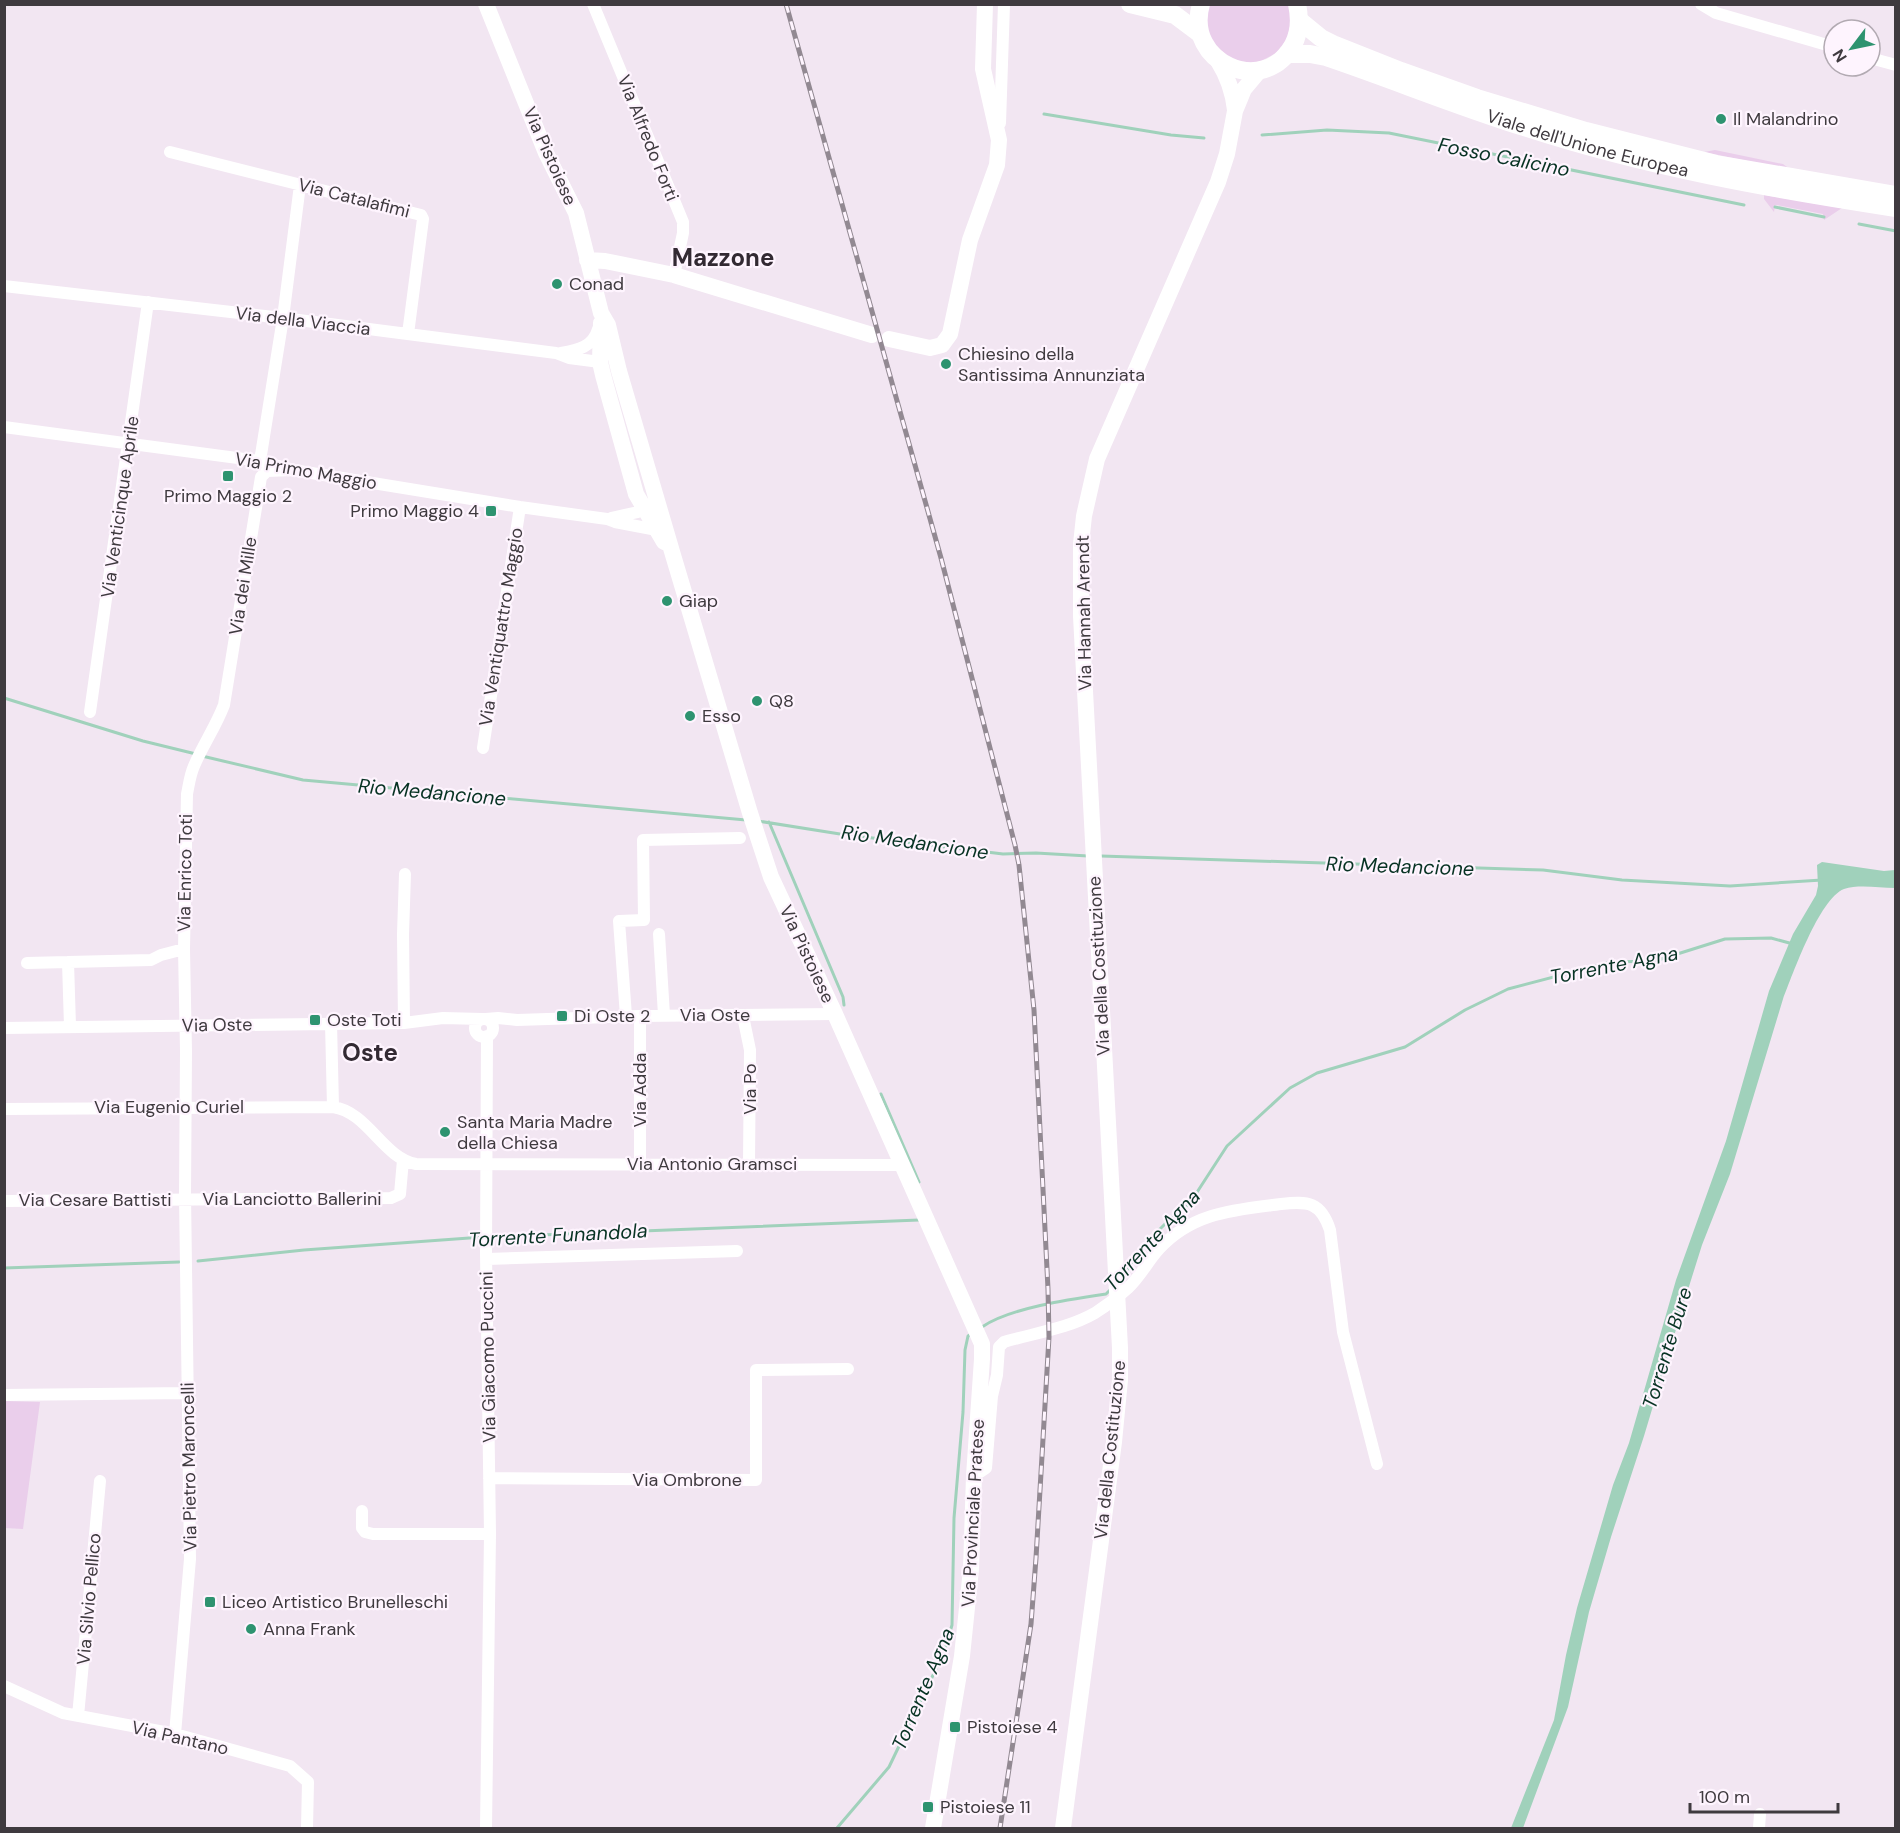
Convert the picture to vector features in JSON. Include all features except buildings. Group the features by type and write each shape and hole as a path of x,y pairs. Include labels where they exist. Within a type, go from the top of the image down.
{"main road":[{"path":"1130,4 1176,15 1199,33"},
{"path":"1201,4 1198,17 1199,33 1206,49 1218,61 1238,70 1260,70 1277,63 1287,54"},
{"name":"Viale dell'Unione Europea","path":"1298,12 1297,35 1287,54 1326,57 1528,129 1662,165 1746,183 1896,208"},
{"name":"Viale dell'Unione Europea","path":"1298,12 1321,38 1333,44 1477,98 1586,131 1716,164 1896,195"}],"street":[{"name":"Via Pistoiese","path":"486,4 546,153 576,213 601,313 608,325 619,371 750,813 748,835 771,877 836,1014 980,1339"},
{"name":"Via Alfredo Forti","path":"593,4 683,222 683,233 674,275"},
{"path":"587,261 605,261 674,275 881,337 930,348 942,345 950,334 970,240 997,165 1004,4"},
{"path":"1701,4 1716,13 1822,44"},
{"path":"985,8 983,69 999,140"},
{"path":"1218,61 1228,77 1235,111"},
{"path":"1235,111 1244,89 1260,70"},
{"name":"Via Hannah Arendt","path":"1093,862 1081,616 1081,544 1086,507 1101,450 1218,182 1227,154 1235,111"},
{"name":"Via Catalafimi","path":"170,152 421,215 423,219 408,334"},
{"path":"261,460 283,318 300,185"},
{"name":"Via della Viaccia","path":"4,286 283,318 556,353 569,358 600,362"},
{"name":"Via Venticinque Aprile","path":"90,712 148,302"},
{"name":"Via Pistoiese","path":"601,313 600,362 636,494 673,555"},
{"path":"556,353 578,350 590,344 597,333 601,313"},
{"path":"600,362 611,362 619,371"},
{"name":"Via Primo Maggio","path":"4,427 261,460 293,470 607,519 657,530"},
{"name":"Via dei Mille","path":"214,727 224,705 261,477 267,471 293,470"},
{"path":"643,505 651,501 655,492"},
{"name":"Via Primo Maggio","path":"607,519 634,514 643,505"},
{"name":"Via Ventiquattro Maggio","path":"483,748 520,507"},
{"name":"Via Enrico Toti","path":"185,1107 184,949 187,794 194,765 214,727"},
{"path":"626,1016 619,921 644,920 643,840 748,835"},
{"name":"Via della Costituzione","path":"1064,1828 1120,1380 1118,1306 1093,862"},
{"path":"404,1023 405,874"},
{"path":"659,934 664,1015"},
{"path":"27,963 151,960 184,949"},
{"path":"68,962 70,1026"},
{"name":"Via Oste","path":"4,1028 404,1023 443,1018 517,1020 664,1015 836,1014"},
{"name":"Via Po","path":"745,1015 744,1021 750,1050 749,1163"},
{"name":"Via Adda","path":"640,1016 640,1164"},
{"name":"Via Giacomo Puccini","path":"484,1019 491,1022 493,1027 492,1033 481,1034 486,1164 490,1534 486,1828"},
{"name":"Via Oste","path":"430,1021 463,1025 481,1034"},
{"path":"331,1023 333,1107 349,1111 403,1160"},
{"name":"Via Pietro Maroncelli","path":"175,1734 190,1559 185,1107"},
{"name":"Via Eugenio Curiel","path":"4,1108 333,1107"},
{"name":"Via Antonio Gramsci","path":"403,1160 416,1164 902,1165"},
{"name":"Via Lanciotto Ballerini","path":"185,1200 391,1198 400,1194 403,1160"},
{"name":"Via Cesare Battisti","path":"4,1201 185,1200"},
{"path":"974,1476 986,1468 992,1396 997,1375 999,1347 1004,1342 1060,1328 1094,1314 1129,1287 1160,1247 1184,1229 1212,1215 1299,1202 1321,1210 1330,1230 1343,1332 1377,1464"},
{"path":"486,1256 737,1251"},
{"name":"Via Provinciale Pratese","path":"933,1828 962,1656 971,1569 974,1476 982,1359 980,1339"},
{"name":"Via Ombrone","path":"489,1478 756,1480 756,1370 848,1369"},
{"path":"4,1395 188,1393"},
{"name":"Via Silvio Pellico","path":"78,1716 100,1481"},
{"path":"362,1511 362,1528 366,1533 490,1534"},
{"name":"Via Pantano","path":"4,1686 56,1711 175,1734 290,1766 308,1782 307,1828"},
{"path":"1760,1814 1760,1828"}],"shaded area":[{"path":"1289,4 1291,22 1287,39 1276,53 1261,61 1254,63 1232,60 1210,40 1205,11 1207,5"},
{"path":"1715,150 1783,164 1791,170 1704,152"},
{"path":"1764,195 1842,208 1824,220 1823,214 1777,205 1775,205 1774,212 1764,199"},
{"path":"4,1401 40,1402 23,1529 5,1528"}],"water":[{"name":"Torrente Bure","path":"1822,862 1884,871 1895,870 1895,888 1844,889 1825,907 1800,956 1783,999 1730,1174 1702,1245 1611,1537 1589,1612 1568,1707 1523,1828 1511,1828 1554,1720 1577,1608 1613,1485 1629,1443 1676,1280 1726,1141 1769,991 1793,934 1816,895 1817,865"}],"waterway":[{"name":"Fosso Calicino","path":"1044,114 1171,135 1204,138"},
{"name":"Fosso Calicino","path":"1262,135 1327,130 1389,133 1744,205"},
{"name":"Fosso Calicino","path":"1775,207 1824,217"},
{"name":"Fosso Calicino","path":"1859,224 1896,231"},
{"name":"Rio Medancione","path":"4,698 143,741 196,754"},
{"name":"Rio Medancione","path":"202,756 303,780 746,820"},
{"name":"Rio Medancione","path":"758,821 840,834 1003,854 1088,856"},
{"path":"769,822 843,997 844,1005"},
{"name":"Rio Medancione","path":"1101,856 1543,870 1622,880 1730,886 1822,880"},
{"name":"Torrente Agna","path":"1123,1277 1141,1248 1190,1203 1227,1146 1290,1088 1317,1073 1405,1047 1465,1010 1508,989 1611,962 1655,961 1725,939 1771,938 1793,944"},
{"name":"Torrente Funandola","path":"881,1094 919,1182"},
{"name":"Torrente Funandola","path":"489,1237 919,1220"},
{"name":"Torrente Funandola","path":"198,1261 304,1250 483,1237"},
{"name":"Torrente Funandola","path":"4,1268 179,1262"},
{"name":"Torrente Agna","path":"982,1327 994,1320 1024,1310 1106,1294 1112,1288"},
{"name":"Torrente Agna","path":"837,1828 889,1767 936,1669 952,1625 954,1518 963,1412 965,1350 968,1336 971,1334"}],"railway":[{"path":"786,4 941,558 1019,865 1034,1010 1049,1337 1031,1624 1000,1828"}],"place":[{"name":"Il Malandrino","path":"1721,119"},
{"name":"Conad","path":"557,284"},
{"name":"Chiesino della Santissima Annunziata","path":"946,364"},
{"name":"Primo Maggio 2","path":"228,476"},
{"name":"Primo Maggio 4","path":"491,511"},
{"name":"Giap","path":"667,601"},
{"name":"Q8","path":"757,701"},
{"name":"Esso","path":"690,716"},
{"name":"Di Oste 2","path":"562,1016"},
{"name":"Oste Toti","path":"315,1020"},
{"name":"Santa Maria Madre della Chiesa","path":"445,1132"},
{"name":"Liceo Artistico Brunelleschi","path":"210,1602"},
{"name":"Anna Frank","path":"251,1629"},
{"name":"Pistoiese 4","path":"955,1727"},
{"name":"Pistoiese 11","path":"928,1807"}],"district":[{"name":"Mazzone","path":"723,258"},
{"name":"Oste","path":"370,1053"}]}
